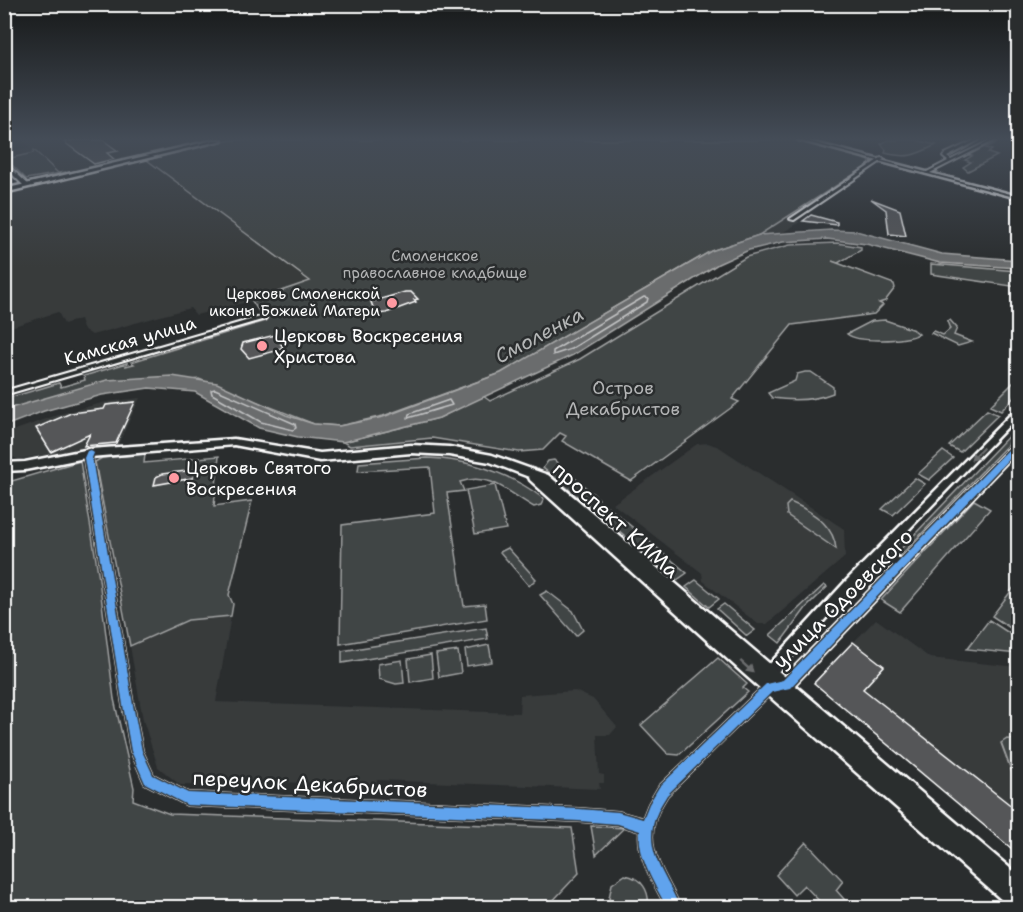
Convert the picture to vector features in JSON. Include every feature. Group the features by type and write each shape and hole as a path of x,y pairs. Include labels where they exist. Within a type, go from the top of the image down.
{"main road":[{"path":"26,185 36,183"},
{"path":"4,190 36,183"},
{"name":"проспект КИМа","path":"90,453 234,442 320,457 430,449 492,459 531,474 1018,886"},
{"path":"4,467 25,466 90,453"},
{"name":"проспект КИМа","path":"775,681 1018,902"}],"street":[{"path":"792,219 847,183"},
{"path":"968,183 1018,196"},
{"name":"Камская улица","path":"4,393 263,318"},
{"name":"улица Одоевского","path":"775,681 881,552 1018,412"},
{"name":"улица Одоевского","path":"645,826 651,808 663,791 775,681 902,566 1018,445"},
{"name":"переулок Декабристов","path":"90,453 87,458 128,705 138,751 149,779 187,799 579,815 618,818 645,826"},
{"path":"881,552 902,566"},
{"path":"645,826 645,845 650,862 674,908"}],"shaded area":[{"path":"49,183 177,183 310,281 263,298 196,315 190,308 92,335 83,329 80,319 64,324 58,312 5,329 4,193"},
{"path":"813,199 819,201 792,219 800,222 782,233 759,235"},
{"path":"140,398 118,445 18,459 12,457 5,440 4,434 63,413 106,402"},
{"path":"708,443 719,447 844,529 845,557 767,624 758,624 703,581 702,573 613,504 697,444"},
{"path":"231,616 216,702 519,713 520,695 575,691 593,699 617,727 610,735 597,735 599,774 604,775 604,783 599,783 600,789 377,780 376,786 230,780 228,786 180,785 158,767 143,720 130,646 188,620"},
{"path":"876,619 930,658 1018,667 1018,854 814,683"}],"green space":[{"name":"Смоленское православное кладбище","path":"177,183 841,183 759,235 711,251 501,373 383,416 339,426 314,424 199,379 5,410 5,399 59,383 61,387 85,380 84,376 127,363 126,366 134,364 131,362 265,321 252,301 310,281"},
{"name":"Остров Декабристов","path":"837,243 861,247 861,250 838,263 832,261 894,284 895,288 885,301 879,303 883,305 874,314 792,325 732,399 739,402 631,481 562,441 566,436 560,433 543,450 519,452 432,438 350,446 343,442 439,418 483,396 490,401 580,359 746,257 790,245"},
{"path":"931,264 1018,271 1018,287 931,274"},
{"path":"885,320 919,334 882,340 861,339 847,334 872,321"},
{"path":"950,320 957,328 954,335 972,342 958,346 931,333 933,331 943,335 950,329 947,321"},
{"path":"811,372 833,387 833,393 818,398 795,400 772,398 768,393 795,381 797,374"},
{"path":"1016,380 1018,381 1018,393 1001,411 990,406"},
{"path":"987,410 998,415 960,452 949,446"},
{"path":"1018,426 1018,434 900,556 895,555"},
{"path":"943,451 953,458 929,480 918,474"},
{"path":"145,454 144,463 219,456 214,506 252,501 229,595 233,604 231,616 188,620 130,646 95,462 102,458"},
{"path":"443,459 489,469 518,482 544,499 541,505 534,507 499,486 481,479 460,482 464,491 447,493 464,606 485,604 487,619 340,644 342,525 435,513 430,467 358,471 359,463"},
{"path":"554,460 599,499 589,506 543,468 548,461"},
{"path":"80,461 99,579 114,699 134,788 133,800 170,814 572,828 579,873 547,907 5,907 5,483"},
{"path":"915,478 925,484 893,515 882,509"},
{"path":"495,485 506,529 475,534 466,490"},
{"path":"974,500 990,509 900,612 881,600"},
{"path":"790,502 814,514 826,526 836,549 787,515 786,506"},
{"path":"607,506 687,573 677,580 598,513"},
{"path":"508,548 536,579 529,586 500,552"},
{"path":"696,580 719,599 709,607 686,587"},
{"path":"1018,582 1018,633 992,616"},
{"path":"824,585 827,587 806,608 780,643 770,635"},
{"path":"547,591 573,611 583,630 576,636 540,595"},
{"path":"724,604 755,630 747,636 717,609"},
{"path":"989,620 1018,639 1018,654 967,649"},
{"path":"486,628 488,639 342,663 342,651"},
{"path":"489,645 492,662 467,666 465,650"},
{"path":"458,651 461,673 439,677 436,654"},
{"path":"431,655 433,678 410,682 408,659"},
{"path":"718,658 747,684 743,688 748,692 679,755 668,754 641,725"},
{"path":"402,660 404,683 396,684 379,679 378,664"},
{"path":"1007,739 1018,740 1018,784 1001,743"},
{"path":"591,826 624,828 596,855"},
{"path":"806,842 843,881 836,890 851,907 825,907 804,885 794,895 776,875"},
{"path":"625,875 636,879 644,886 648,896 648,907 612,907 609,898 612,884"}],"water":[{"path":"831,230 856,231 942,254 1018,260 1018,268 940,263 866,244 827,239 783,242 749,250 718,264 573,355 439,418 343,442 298,437 259,428 195,392 149,388 102,395 44,411 5,426 5,410 14,407 107,380 172,376 217,383 286,415 314,424 339,426 383,417 501,373 711,251 759,235"}],"building":[{"path":"871,199 900,210 906,236 889,234 886,210"},
{"path":"811,215 837,222 837,225 803,221"},
{"name":"Церковь Смоленской иконы Божией Матери","path":"411,292 418,299 414,300 416,302 386,313 378,314 374,310 371,302"},
{"name":"Церковь Воскресения Христова","path":"275,335 283,347 275,351 249,358 241,349 243,343"},
{"path":"135,402 116,443 84,446 90,434 51,452 36,428 71,413 104,409 106,405"},
{"name":"Церковь Святого Воскресения","path":"194,470 193,478 154,485 156,477 162,474"},
{"path":"853,642 884,666 863,689 1018,811 1018,854 814,683"}],"cycle path":[{"path":"674,908 651,863 647,850 647,823 663,791 770,687 786,685 1018,445"},
{"path":"90,453 88,458 128,705 137,751 149,779 187,799 579,815 618,818 645,826"}],"place":[{"name":"Церковь Смоленской иконы Божией Матери","path":"392,303"},
{"name":"Церковь Воскресения Христова","path":"262,346"},
{"name":"Церковь Святого Воскресения","path":"174,478"}],"water label":[{"name":"Смоленка","path":"539,335"}]}
